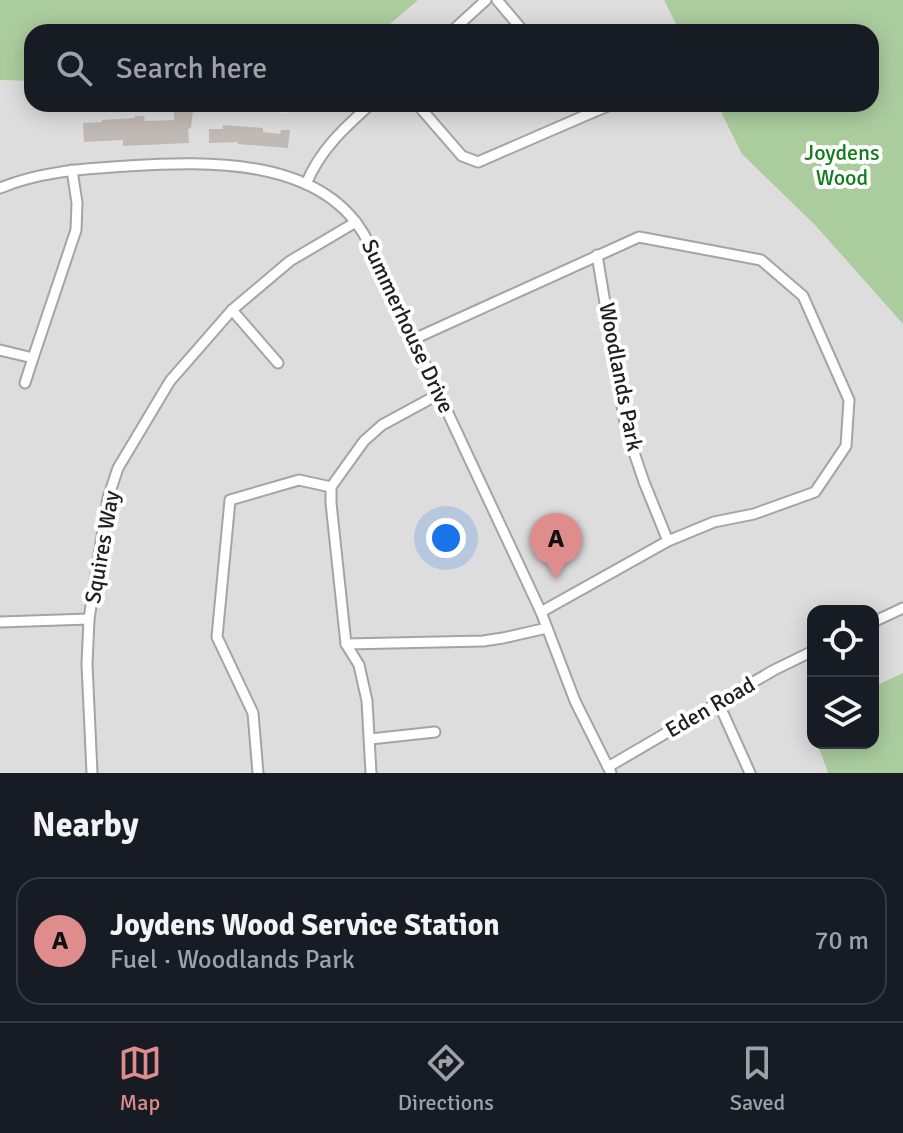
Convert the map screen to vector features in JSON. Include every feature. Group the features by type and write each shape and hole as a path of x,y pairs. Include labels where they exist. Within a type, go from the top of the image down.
{"street":[{"path":"460,24 486,0"},
{"path":"497,0 517,24"},
{"path":"306,184 318,159 335,137 362,112"},
{"path":"424,112 462,156 478,162 580,112"},
{"name":"Summerhouse Drive","path":"0,188 36,176 72,170 146,165 229,165 306,184 342,206 367,240 541,612 575,701 610,770"},
{"path":"25,383 76,230 77,203 72,170"},
{"name":"Squires Way","path":"92,773 87,664 89,619 108,498 118,468 170,381 232,310 290,261 356,222"},
{"path":"414,339 639,237 761,260 803,296 849,400 846,446 815,492 754,514 714,522 668,541 541,612"},
{"name":"Woodlands Park","path":"597,255 626,429 668,541"},
{"path":"232,310 278,363"},
{"path":"0,350 33,358"},
{"path":"371,773 367,701 359,665 346,644 331,487 364,441 382,425 439,394"},
{"path":"258,773 253,713 217,637 230,500 299,480 331,487"},
{"path":"879,619 903,608"},
{"path":"0,622 89,619"},
{"path":"346,644 483,641 547,628"},
{"name":"Eden Road","path":"610,770 718,702 807,654"},
{"path":"718,702 750,773"},
{"path":"370,739 435,732"}],"shaded area":[{"path":"418,0 664,0 676,24 390,24"},
{"path":"0,80 24,81 24,112 721,112 743,154 817,226 903,324 903,674 879,685 879,605 807,605 807,749 819,749 828,773 0,773"}],"green space":[{"path":"0,0 418,0 390,24 24,24 24,81 0,80"},
{"name":"Joydens Wood","path":"664,0 903,0 903,324 816,226 742,154 721,112 879,112 879,24 676,24"},
{"path":"903,673 903,773 828,773 819,749 879,749 879,684"}],"building":[{"path":"174,112 193,112 191,128 188,129 189,143 123,146 123,140 84,142 83,123 135,116 144,116 145,121 174,120"},
{"path":"223,125 263,128 263,132 280,134 281,130 290,130 288,148 238,142 209,143 209,129 223,129"}],"place":[{"name":"Joydens Wood Service Station","path":"556,579"}]}
